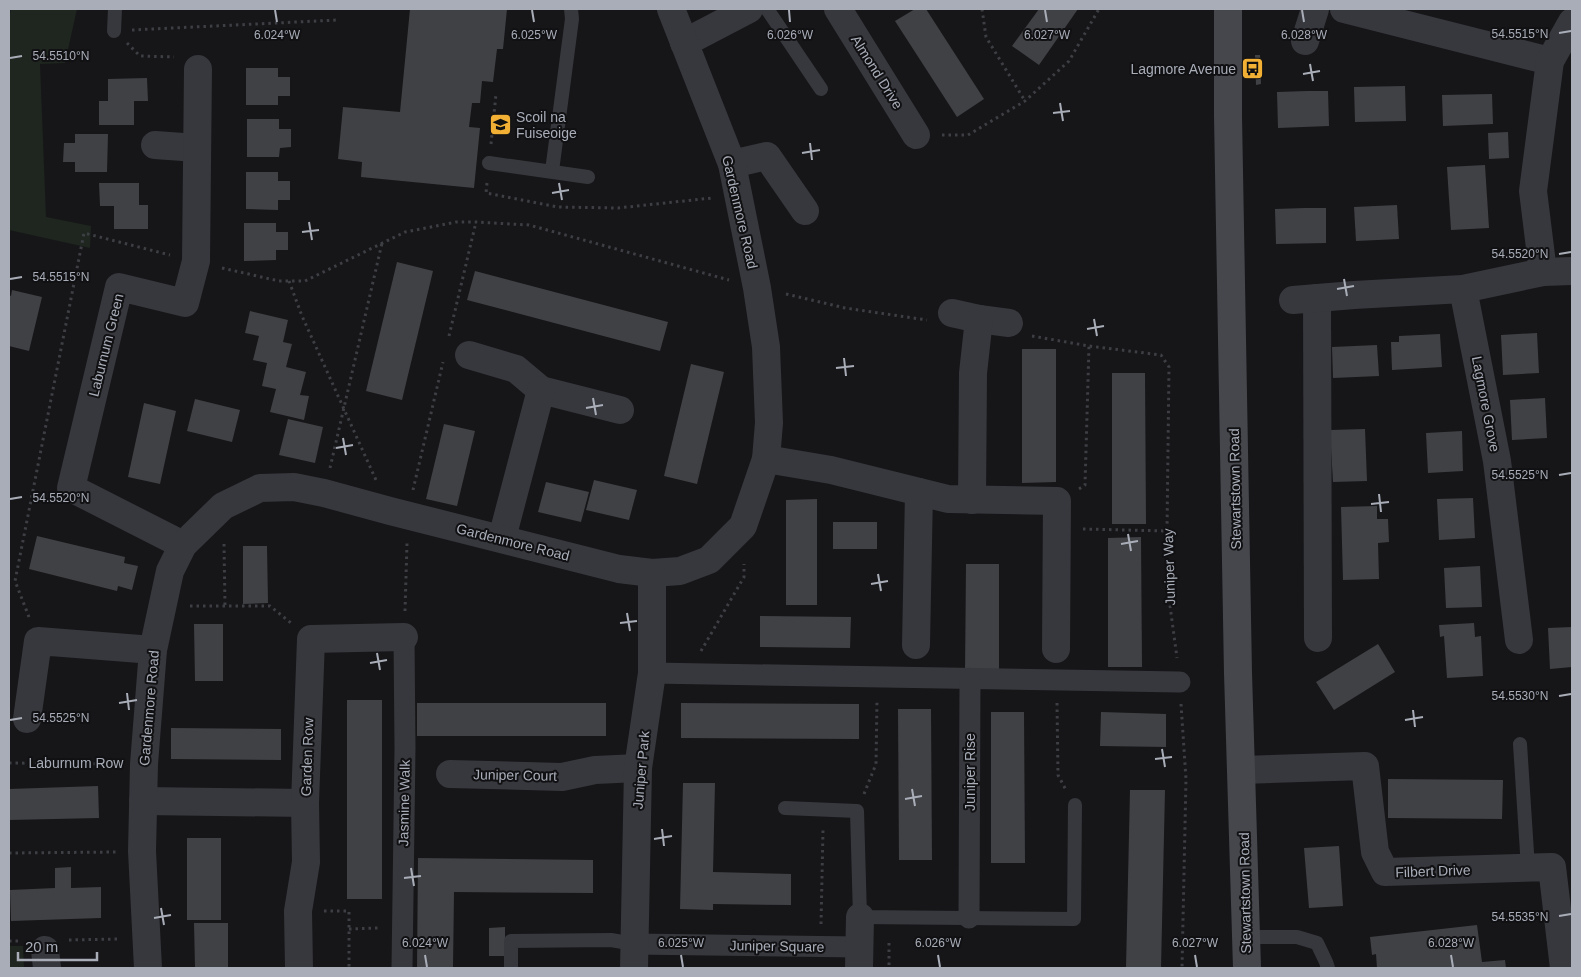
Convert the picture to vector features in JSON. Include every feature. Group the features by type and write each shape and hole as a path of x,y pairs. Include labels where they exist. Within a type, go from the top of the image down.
{"main road":[{"name":"Stewartstown Road","path":"1228,9 1228,116 1238,673 1247,968"}],"street":[{"name":"Gardenmore Road","path":"148,968 142,851 144,764 154,650 170,571 183,545 223,506 260,488 294,487 324,493 619,569 652,572 680,571 709,560 743,526 766,459 768,423 766,347 757,288 732,164 671,9"},
{"path":"684,43 749,9"},
{"name":"Almond Drive","path":"838,9 916,135"},
{"path":"1305,41 1315,9"},
{"path":"1344,9 1550,62"},
{"path":"1543,272 1533,192 1550,62 1572,22"},
{"name":"Laburnum Green","path":"183,545 71,488 119,287 185,303 196,262 198,69"},
{"path":"156,145 197,148"},
{"path":"732,164 767,156 805,211"},
{"path":"1318,638 1305,299 1463,288 1543,272 1572,272"},
{"name":"Lagmore Grove","path":"1463,288 1498,461 1519,640"},
{"path":"952,314 1009,322"},
{"path":"972,500 973,373 979,319"},
{"path":"453,351 516,369 541,390 620,410"},
{"path":"502,538 541,390"},
{"path":"766,459 831,470 948,499 1057,501 1056,681"},
{"path":"916,678 918,492"},
{"name":"Juniper Park","path":"634,956 638,768 652,673 652,572"},
{"path":"311,639 404,637"},
{"name":"Jasmine Walk","path":"402,968 405,748 404,637"},
{"name":"Garden Row","path":"299,968 298,911 306,862 305,803 311,639"},
{"path":"27,719 38,641 154,650"},
{"path":"652,673 1180,682"},
{"name":"Juniper Rise","path":"969,918 970,679"},
{"name":"Filbert Drive","path":"1242,770 1365,766 1375,852 1384,872 1552,867 1564,968"},
{"name":"Juniper Court","path":"450,774 562,777 595,770 638,768"},
{"path":"143,801 305,803"},
{"name":"Juniper Square","path":"634,956 821,947 860,958 860,917"}],"lane":[{"path":"114,31 115,9"},
{"path":"552,172 572,19 571,9"},
{"path":"766,9 821,89"},
{"path":"489,163 588,177"},
{"path":"1520,744 1528,868"},
{"path":"785,808 857,811 860,917 1074,918 1075,805"},
{"path":"1247,937 1297,937 1317,943 1328,968"},
{"path":"511,968 511,941 611,940 634,956"}],"path":[{"path":"982,9 986,37 1026,101"},
{"path":"916,135 968,135 1026,101 1069,60 1099,9"},
{"path":"114,31 338,20"},
{"path":"114,31 140,56 183,57 198,69"},
{"path":"38,641 15,581 84,233 279,281 305,281 405,232 456,222 529,225 757,288 845,308 931,320 952,314"},
{"path":"404,637 399,513 453,351 476,222"},
{"path":"324,493 382,243"},
{"path":"289,281 302,316 343,406 399,513"},
{"name":"Juniper Way","path":"1009,322 1025,334 1089,346 1161,355 1169,367 1167,531 1169,598 1180,682 1186,779 1182,968"},
{"path":"1057,501 1085,485 1089,346"},
{"path":"223,506 225,605"},
{"path":"687,674 744,577 743,526"},
{"path":"1057,528 1167,531"},
{"path":"162,606 270,606 311,639"},
{"path":"857,811 876,764 877,678"},
{"path":"1056,681 1058,775 1075,805"},
{"name":"Laburnum Row","path":"9,763 144,764"},
{"path":"821,947 823,809"},
{"path":"9,853 142,851"},
{"path":"298,911 349,911 349,968"},
{"path":"349,929 403,928"},
{"path":"9,941 45,950 146,939"}],"shaded area":[{"path":"11,9 77,9 65,63 40,64 46,217 91,226 90,248 9,230 9,20"},
{"path":"9,946 23,946 24,968 9,968"}],"building":[{"path":"410,9 507,9 503,49 497,49 493,82 482,81 480,103 472,103 469,127 480,128 474,188 361,177 362,162 338,159 343,107 400,112"},
{"path":"915,9 926,9 984,99 957,117 895,21"},
{"path":"1039,9 1078,9 1039,65 1012,46"},
{"path":"1255,55 1260,55 1261,84 1256,85"},
{"path":"246,68 278,68 278,77 290,77 290,96 278,96 278,105 246,105"},
{"path":"147,78 148,101 134,101 134,125 99,125 99,101 108,101 108,79"},
{"path":"1405,86 1406,121 1355,122 1354,87"},
{"path":"1328,91 1329,126 1278,128 1277,92"},
{"path":"1492,94 1493,124 1443,126 1442,95"},
{"path":"247,119 279,119 279,129 291,129 291,147 280,148 279,157 247,157"},
{"path":"1508,132 1509,158 1489,159 1488,133"},
{"path":"75,134 108,134 107,172 75,172 75,162 63,162 64,143 75,143"},
{"path":"1485,165 1489,228 1451,230 1447,167"},
{"path":"246,172 278,172 278,181 290,181 290,200 278,200 278,210 246,209"},
{"path":"99,183 139,183 139,205 148,205 148,229 114,229 114,206 100,206"},
{"path":"1397,205 1399,239 1356,241 1354,207"},
{"path":"1326,208 1326,243 1276,244 1275,209"},
{"path":"244,223 276,223 276,232 288,232 288,250 276,250 276,260 244,261"},
{"path":"397,262 433,271 402,400 366,391"},
{"path":"475,271 668,322 660,351 467,300"},
{"path":"12,290 42,297 29,351 9,346 9,295 11,296"},
{"path":"250,311 288,320 283,342 292,344 286,367 306,372 300,395 309,396 304,420 270,412 276,389 262,386 267,363 253,360 259,336 245,333"},
{"path":"1537,333 1539,373 1503,375 1501,335"},
{"path":"1440,334 1442,367 1392,370 1391,342 1399,342 1399,336"},
{"path":"1377,345 1379,376 1333,378 1332,347"},
{"path":"1022,349 1056,349 1056,482 1022,483"},
{"path":"691,364 724,372 697,484 664,476"},
{"path":"1112,373 1145,373 1146,524 1112,524"},
{"path":"1545,398 1547,438 1512,440 1510,400"},
{"path":"195,399 240,410 232,442 187,431"},
{"path":"144,403 176,411 160,484 128,477"},
{"path":"288,419 323,427 315,463 279,455"},
{"path":"444,424 475,431 457,506 426,499"},
{"path":"1365,429 1367,481 1333,482 1330,430"},
{"path":"1462,431 1463,471 1428,473 1426,433"},
{"path":"594,480 637,490 629,520 586,510"},
{"path":"546,482 589,492 581,522 538,512"},
{"path":"1473,498 1475,538 1439,540 1437,499"},
{"path":"817,499 817,605 786,605 786,500"},
{"path":"1377,506 1377,519 1388,519 1389,542 1378,543 1379,579 1343,580 1341,507"},
{"path":"833,522 877,522 877,549 833,549"},
{"path":"37,536 125,557 124,563 138,566 132,590 118,586 117,591 29,569"},
{"path":"1141,537 1142,667 1108,667 1108,538"},
{"path":"243,546 267,546 268,603 243,604"},
{"path":"966,564 999,564 999,675 965,675"},
{"path":"1480,566 1482,607 1446,608 1444,568"},
{"path":"760,616 851,617 850,648 760,647"},
{"path":"1474,623 1475,637 1481,636 1483,676 1447,678 1444,636 1440,637 1439,625"},
{"path":"194,624 223,624 223,681 195,681"},
{"path":"1572,627 1572,667 1550,669 1548,628"},
{"path":"1378,644 1395,672 1334,710 1316,682"},
{"path":"347,700 382,700 382,899 347,899"},
{"path":"417,703 606,703 606,736 417,736"},
{"path":"681,703 859,704 859,739 681,738"},
{"path":"898,709 931,709 932,860 899,860"},
{"path":"991,712 1024,712 1025,863 991,863"},
{"path":"1101,712 1166,714 1166,747 1100,746"},
{"path":"171,728 281,729 281,760 171,759"},
{"path":"1388,779 1503,780 1502,819 1388,818"},
{"path":"683,783 715,783 713,872 791,874 791,905 713,904 713,910 680,909"},
{"path":"98,786 99,818 9,820 9,789"},
{"path":"1130,790 1165,790 1161,968 1126,968"},
{"path":"187,838 221,838 221,920 187,920"},
{"path":"1339,846 1343,906 1309,908 1304,848"},
{"path":"418,858 593,860 593,893 454,892 453,968 417,968"},
{"path":"71,867 71,888 101,887 101,918 11,921 10,890 55,888 55,868"},
{"path":"194,923 228,923 228,968 195,968"},
{"path":"1477,925 1482,962 1505,960 1506,968 1377,968 1376,954 1372,955 1370,937"},
{"path":"505,927 505,956 489,956 489,928"}],"place":[{"name":"Lagmore Avenue","path":"1252,69"},
{"name":"Scoil na Fuiseoige","path":"500,125"}]}
